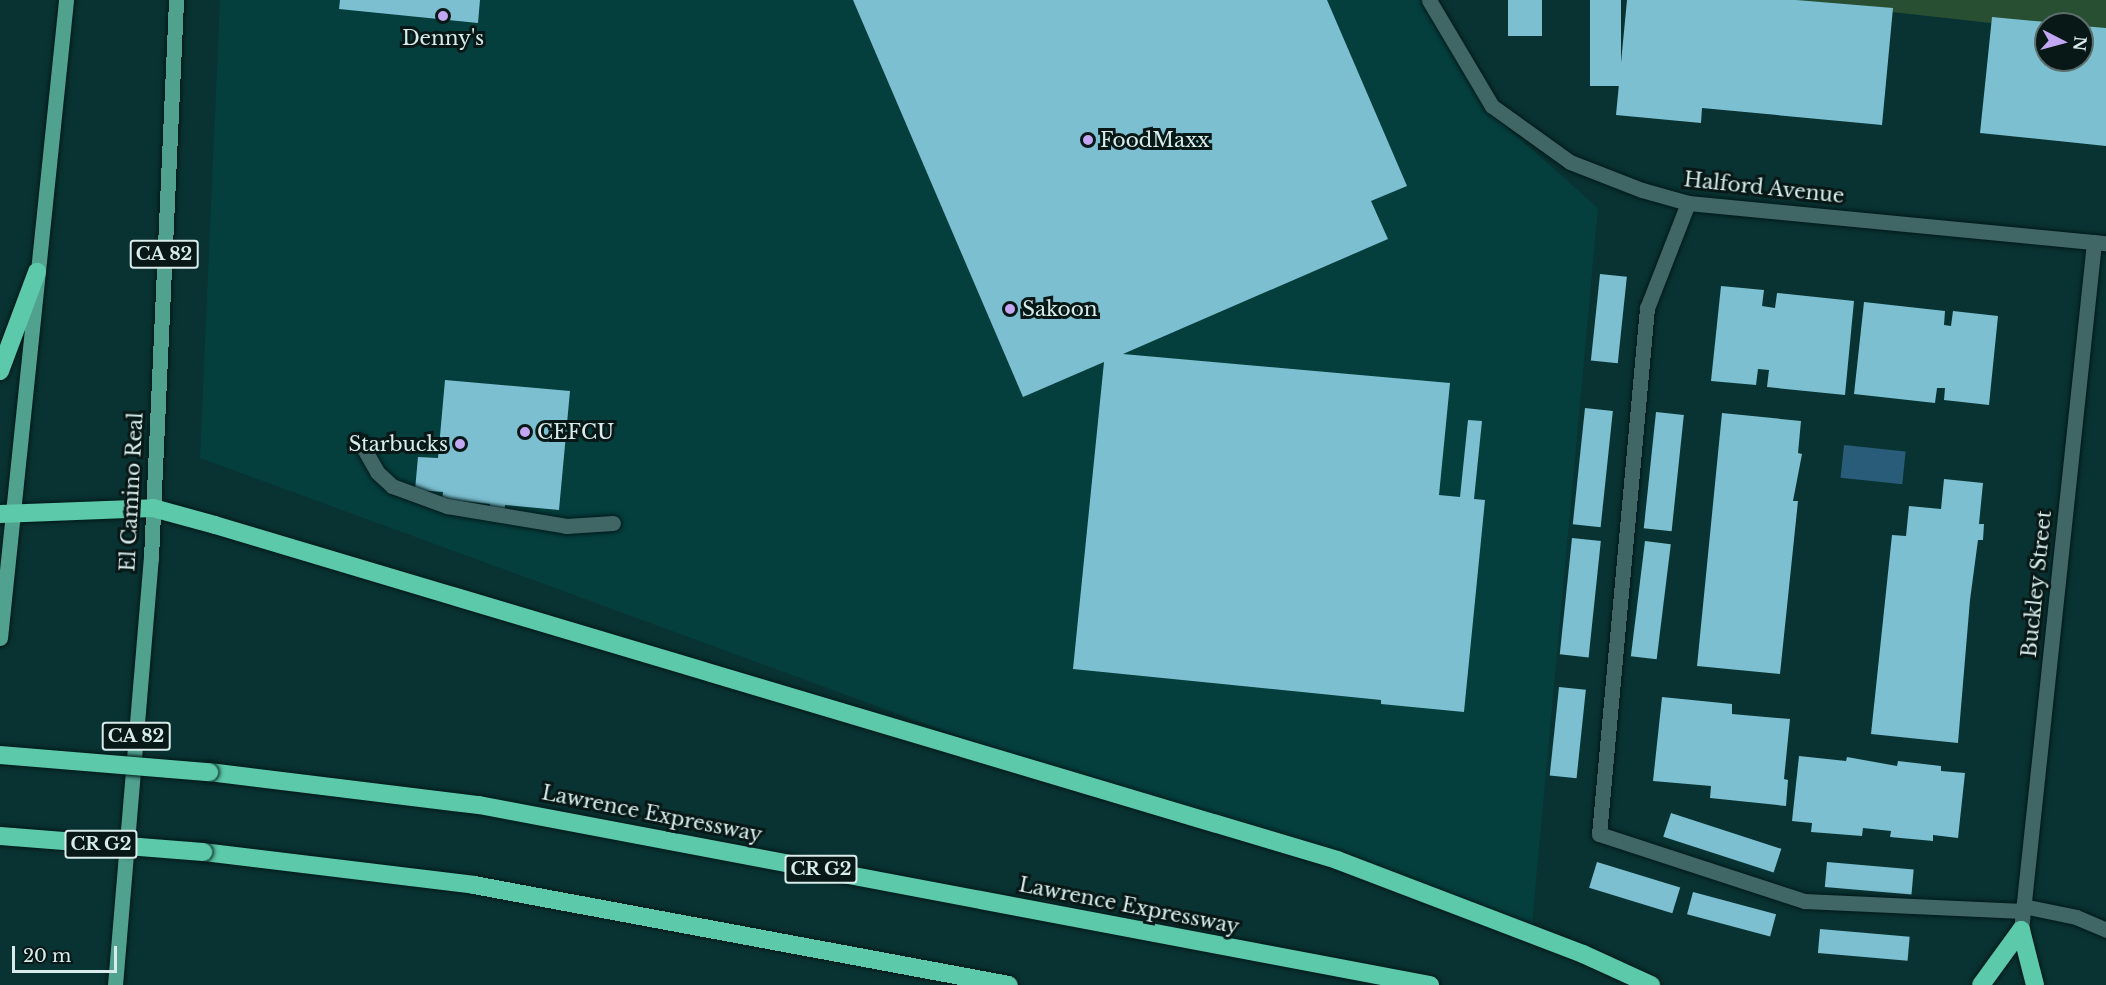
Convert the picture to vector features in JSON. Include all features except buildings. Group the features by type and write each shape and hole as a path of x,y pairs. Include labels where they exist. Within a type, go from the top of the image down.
{"highway":[{"path":"0,371 37,272"},
{"path":"6,514 153,508 1337,860 1583,954 1651,985"},
{"name":"Lawrence Expressway","path":"0,755 209,772 479,805 1430,985"},
{"name":"CR G2","path":"0,836 203,852 474,885 1009,985"},
{"path":"1981,985 2021,930"},
{"path":"2021,930 2035,985"}],"main road":[{"path":"0,638 6,514 37,272 66,0"},
{"name":"El Camino Real","path":"115,985 153,508 176,0"}],"street":[{"name":"Halford Avenue","path":"1429,0 1492,106 1569,162 1642,190 1688,203 2100,242"},
{"path":"1688,203 1647,308 1599,834 1804,902 2023,909 2076,917 2106,930"},
{"name":"Buckley Street","path":"2021,930 2100,242"},
{"path":"360,442 377,472 392,486 447,506 566,526 613,523"}],"shaded area":[{"path":"220,0 1425,0 1485,108 1598,208 1532,924 1005,753 200,458"},
{"path":"1844,445 1906,451 1902,484 1841,478"}],"green space":[{"path":"1784,0 2106,0 2106,36 2094,34 2094,12 2034,12 2034,28"}],"place":[{"name":"Denny's","path":"443,16"},
{"name":"FoodMaxx","path":"1088,140"},
{"name":"Sakoon","path":"1010,309"},
{"name":"CEFCU","path":"525,432"},
{"name":"Starbucks","path":"460,444"}]}
